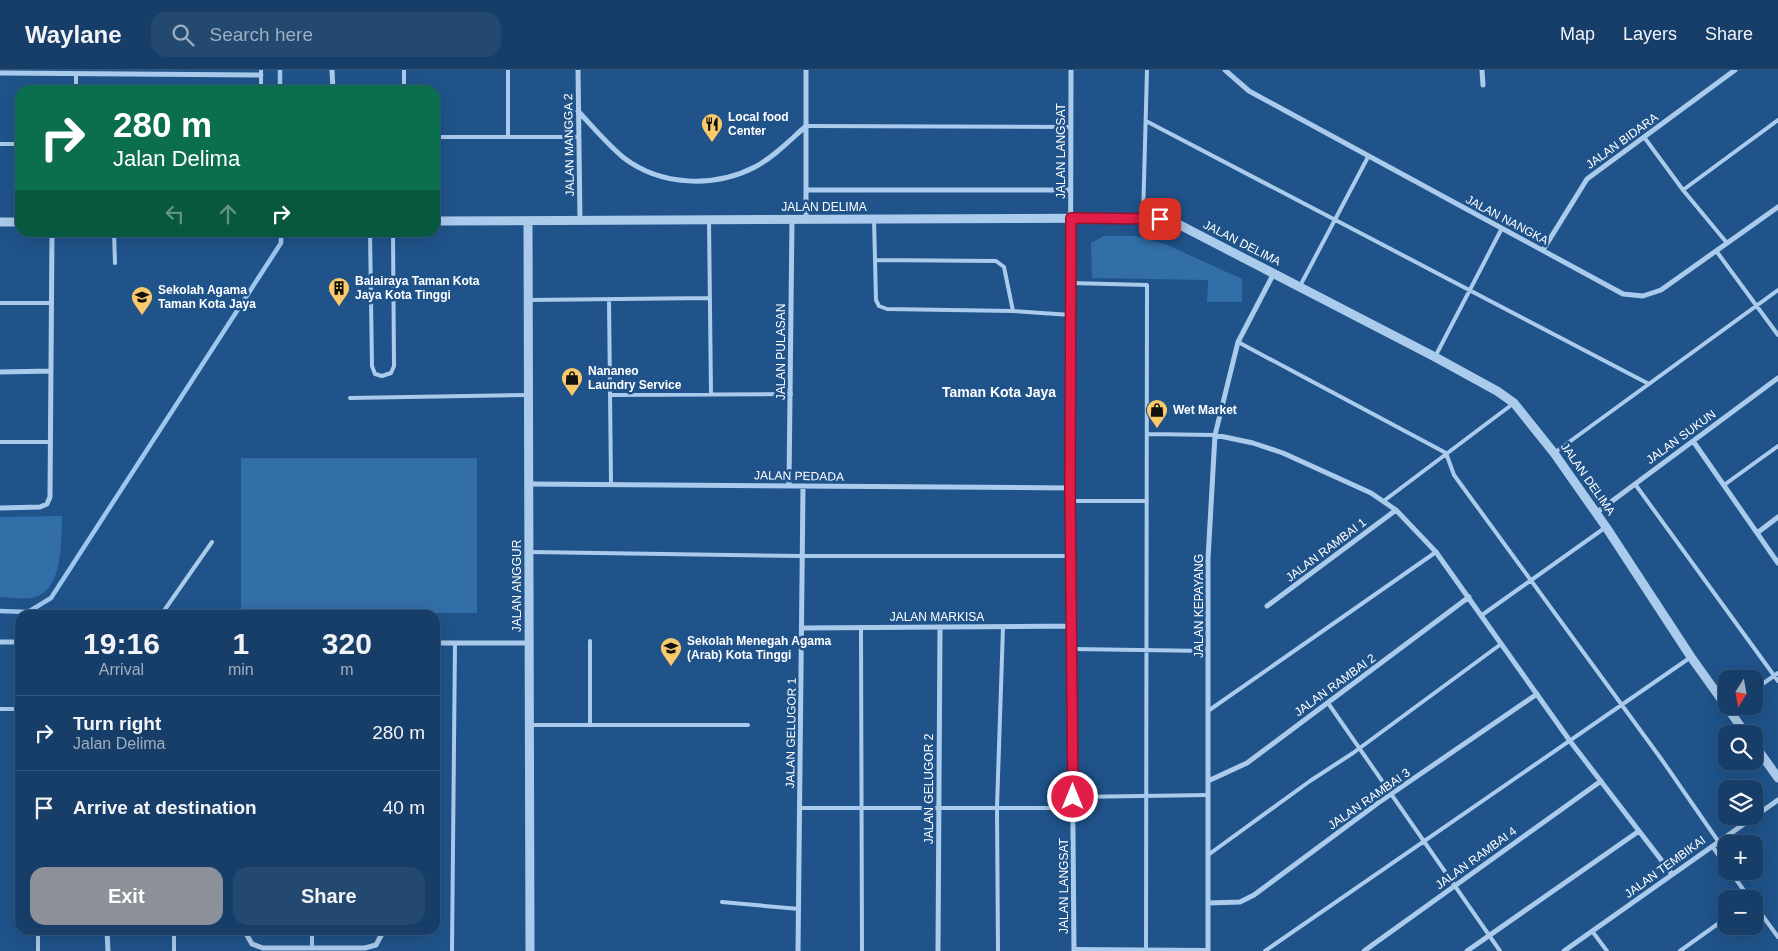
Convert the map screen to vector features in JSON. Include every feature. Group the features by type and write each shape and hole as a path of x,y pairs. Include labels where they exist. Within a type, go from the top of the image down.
{"street":[{"path":"332,70 332,85"},
{"name":"JALAN MANGGA 2","path":"578,70 580,220"},
{"path":"806,70 806,219"},
{"name":"JALAN LANGSAT","path":"1071,70 1072,315 1070,488 1074,950"},
{"name":"JALAN NANGKA","path":"1225,70 1249,92 1501,230 1543,250 1623,294 1643,296 1661,290 1778,207"},
{"path":"1482,70 1483,85"},
{"name":"JALAN BIDARA","path":"1543,250 1587,179 1735,70"},
{"path":"0,74 27,72 76,74 85,72 261,72"},
{"path":"578,111 625,159 650,172 691,182 734,176 756,167 806,126"},
{"name":"JALAN DELIMA","path":"807,190 1071,190"},
{"name":"JALAN DELIMA","path":"440,221 1143,218 1176,223 1435,357 1497,391 1514,403 1554,453 1606,527 1691,658 1718,692"},
{"name":"JALAN PULASAN","path":"789,485 792,220"},
{"name":"JALAN ANGGUR","path":"528,221 530,951"},
{"path":"0,222 15,222"},
{"path":"0,508 40,507 47,504 50,497 52,237"},
{"name":"JALAN KEPAYANG","path":"1208,951 1208,559 1215,435 1238,342 1274,273"},
{"path":"0,372 51,371"},
{"name":"JALAN SUKUN","path":"1596,513 1778,378"},
{"path":"1215,435 1270,448 1346,480 1384,500 1396,510 1436,552 1570,741 1672,874"},
{"path":"1693,441 1778,563"},
{"name":"JALAN PEDADA","path":"529,484 1070,488"},
{"name":"JALAN GELUGOR 1","path":"798,951 803,486"},
{"name":"JALAN RAMBAI 1","path":"1267,606 1396,510"},
{"path":"1757,533 1778,517"},
{"name":"JALAN RAMBAI 2","path":"1208,781 1247,763 1469,597"},
{"name":"JALAN MARKISA","path":"802,628 1072,626"},
{"name":"JALAN GELUGOR 2","path":"938,951 940,627"},
{"path":"0,642 15,642"},
{"path":"440,643 529,643"},
{"name":"JALAN RAMBAI 3","path":"1208,903 1240,902 1254,894 1392,794 1537,694"},
{"path":"1763,757 1778,778"},
{"name":"JALAN RAMBAI 4","path":"1364,951 1601,781"},
{"name":"JALAN TEMBIKAI","path":"1727,835 1778,800"},
{"path":"1467,951 1639,831"},
{"name":"JALAN TEMBIKAI","path":"1564,951 1718,841"},
{"path":"108,935 108,951"},
{"path":"246,935 248,940 257,947 312,948 371,947 380,940 382,935"}],"lane":[{"path":"404,70 404,85"},
{"path":"508,70 508,137"},
{"path":"1143,218 1147,70"},
{"path":"261,72 261,85"},
{"path":"76,74 76,85"},
{"path":"1683,190 1778,120"},
{"path":"1146,121 1649,384"},
{"path":"806,126 1071,127"},
{"path":"440,137 579,137"},
{"path":"1644,138 1727,244"},
{"path":"0,144 15,144"},
{"path":"1300,286 1368,157"},
{"path":"874,219 876,300 879,306 887,310 1013,311 1072,315"},
{"path":"710,220 712,394"},
{"path":"1435,357 1501,230"},
{"path":"114,237 115,263"},
{"path":"370,237 372,366 374,374 382,376 391,373 394,366 393,237"},
{"path":"1717,252 1778,334"},
{"path":"876,260 996,261 1004,268 1013,311"},
{"path":"1071,283 1147,285 1146,951"},
{"path":"1554,453 1778,290"},
{"path":"528,300 710,298"},
{"path":"609,299 611,484"},
{"path":"0,303 51,303"},
{"path":"1238,342 1446,453 1454,475 1622,705 1718,841"},
{"path":"610,395 791,394"},
{"path":"350,398 528,395"},
{"path":"1384,500 1514,403"},
{"path":"1147,434 1215,435"},
{"path":"0,442 50,442"},
{"path":"1724,486 1778,446"},
{"path":"1635,484 1776,674 1778,681"},
{"path":"1071,502 1147,501"},
{"path":"1482,615 1532,582 1606,527"},
{"path":"164,610 212,542"},
{"path":"530,552 801,556 1071,556"},
{"path":"1208,711 1436,552"},
{"path":"998,951 997,808 1003,627"},
{"path":"861,628 862,951"},
{"path":"590,641 590,725"},
{"path":"452,951 455,643"},
{"path":"1208,855 1502,644"},
{"path":"1072,649 1208,651"},
{"path":"1265,951 1691,658"},
{"path":"1763,683 1776,674"},
{"path":"1328,703 1500,951"},
{"path":"0,709 15,709"},
{"path":"530,725 748,726"},
{"path":"1073,797 1208,795"},
{"path":"800,808 1073,808"},
{"path":"1712,846 1718,855"},
{"path":"722,902 799,909"},
{"path":"1763,916 1778,937"},
{"path":"1680,951 1718,924"},
{"path":"1592,931 1606,951"},
{"path":"38,935 38,951"},
{"path":"174,935 174,951"},
{"path":"312,935 312,948"},
{"path":"1074,950 1208,951"}],"shaded area":[{"path":"1104,236 1135,236 1165,244 1242,279 1242,302 1207,302 1208,280 1092,278 1091,243"},
{"path":"241,458 477,458 477,613 440,613 440,610 241,610"},
{"path":"62,516 59,564 50,586 42,594 32,598 0,597 0,517"}],"waterway":[{"path":"280,70 280,85"},
{"path":"31,610 51,598 281,243 281,237"},
{"path":"0,611 15,612"}],"place":[{"name":"Local food Center","path":"712,143"},
{"name":"Balairaya Taman Kota Jaya Kota Tinggi","path":"339,307"},
{"name":"Sekolah Agama Taman Kota Jaya","path":"142,316"},
{"name":"Nananeo Laundry Service","path":"572,397"},
{"name":"Wet Market","path":"1157,429"},
{"name":"Sekolah Menegah Agama (Arab) Kota Tinggi","path":"671,667"}],"district":[{"name":"Taman Kota Jaya","path":"999,392"}],"route":[{"path":"1073,797 1070,488 1071,218 1160,219"}]}
